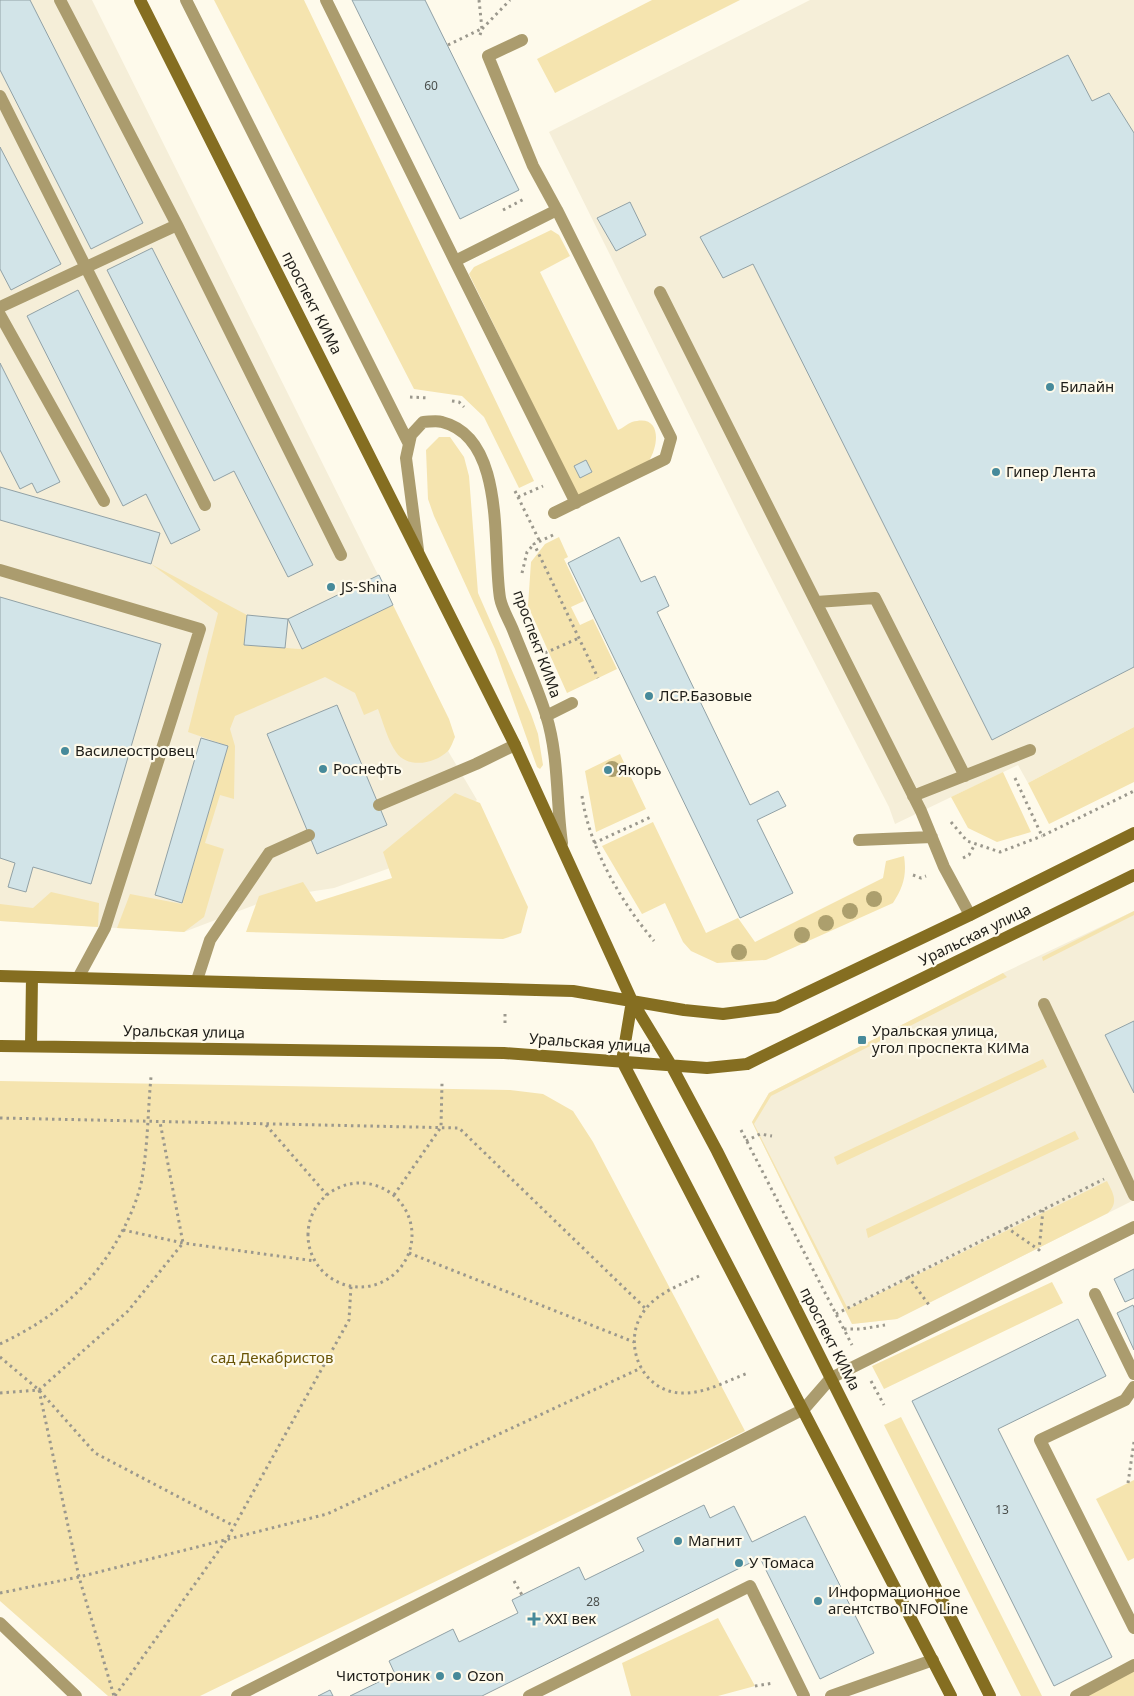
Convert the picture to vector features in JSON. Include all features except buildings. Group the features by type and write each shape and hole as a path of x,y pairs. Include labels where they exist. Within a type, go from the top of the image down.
{"main road":[{"name":"проспект КИМа","path":"140,0 176,68 515,745 562,843 632,1001 671,1065 831,1378 990,1696"},
{"name":"Уральская улица","path":"0,976 573,991 684,1010 723,1014 777,1007 970,915 1134,833"},
{"name":"Уральская улица","path":"0,1046 504,1053 707,1068 754,1062 1134,875"},
{"path":"31,1046 32,977"},
{"path":"632,1001 622,1061 804,1409 951,1696"}],"street":[{"path":"60,0 177,225 341,555"},
{"path":"186,0 409,444"},
{"path":"326,0 576,503"},
{"path":"522,40 488,56 533,166 671,438 665,459 554,513"},
{"path":"0,96 205,505"},
{"path":"455,261 557,210"},
{"path":"0,306 87,268 177,225"},
{"path":"660,292 913,796 944,867 970,915"},
{"path":"0,315 104,501"},
{"name":"проспект КИМа","path":"418,552 406,458 411,435 423,422 441,421 463,431 484,466 493,506 500,599 546,716 554,756 556,803 562,843"},
{"path":"0,570 200,628 105,928 78,978"},
{"path":"816,602 875,598 965,776"},
{"path":"546,716 572,703"},
{"path":"379,805 476,764 515,745"},
{"path":"913,796 1030,750"},
{"path":"197,980 210,940 269,853 309,835"},
{"path":"859,840 932,837"},
{"path":"1044,1004 1134,1194"},
{"path":"237,1696 804,1409 831,1378 1134,1227"},
{"path":"1095,1294 1134,1374"},
{"path":"1134,1387 1125,1400 1040,1440 1134,1628"},
{"path":"529,1696 750,1586 804,1696"},
{"path":"0,1624 76,1696"},
{"path":"831,1696 933,1660"},
{"path":"1076,1696 1134,1665"}],"path":[{"path":"479,0 488,56"},
{"path":"448,45 482,28"},
{"path":"409,397 435,398"},
{"path":"443,399 459,402 466,409"},
{"path":"518,497 541,486"},
{"path":"514,489 540,542"},
{"path":"555,534 534,544 598,678"},
{"path":"543,654 579,638"},
{"path":"1006,760 1042,836"},
{"path":"935,787 953,825 967,841 1000,852 1042,836 1134,791"},
{"path":"594,843 651,817"},
{"path":"504,1023 505,1006"},
{"path":"0,1344 31,1329 63,1306 91,1278 114,1246 132,1212 143,1174 151,1077"},
{"path":"394,1196 440,1127 442,1083"},
{"path":"0,1118 459,1128 646,1309"},
{"path":"0,1393 39,1390 128,1311 183,1243 160,1122"},
{"path":"266,1125 327,1196"},
{"path":"741,1130 884,1405"},
{"path":"746,1141 760,1134 772,1136"},
{"path":"836,1314 1107,1177 1111,1184"},
{"path":"360,1184 378,1186 394,1196 409,1218 412,1235 409,1253 400,1268 386,1280 369,1286 342,1284 327,1275 315,1261 309,1244 309,1226 315,1210 327,1196 342,1186 360,1184"},
{"path":"1039,1250 1043,1209"},
{"path":"1006,1228 1039,1250"},
{"path":"123,1230 183,1243 315,1261"},
{"path":"1030,1254 1047,1246"},
{"path":"409,1253 634,1342"},
{"path":"699,1276 671,1290 646,1309 637,1324 634,1342 641,1368 659,1387 686,1394 708,1389 748,1373"},
{"path":"908,1276 929,1305"},
{"path":"115,1696 228,1539 349,1320 351,1286"},
{"path":"922,1309 937,1301"},
{"path":"844,1329 861,1329 892,1324"},
{"path":"0,1357 39,1390 95,1453 234,1526"},
{"path":"0,1593 79,1577 327,1514 641,1368"},
{"path":"39,1390 79,1577 115,1696"},
{"path":"1128,1483 1134,1442"},
{"path":"514,1581 522,1595"}],"shaded area":[{"path":"0,0 92,0 393,605 302,649 254,646 399,668 477,800 390,868 334,888 276,897 184,932 0,921"},
{"path":"810,0 1134,0 1134,727 1028,783 1018,765 895,824 889,807 747,531 549,132"},
{"path":"1134,911 1134,1200 897,1319 852,1324 752,1122 769,1093 1003,973"}],"green space":[{"path":"214,0 304,0 534,481 519,488 484,417 462,396 414,389"},
{"path":"652,0 740,0 555,93 537,59"},
{"path":"551,230 559,235 570,256 540,272 618,430 632,422 642,420 649,422 656,432 655,447 649,461 579,499 469,274 474,267"},
{"path":"439,437 450,437 464,457 469,476 478,593 531,714 538,734 543,765 540,769 537,767 495,649 428,499 426,450"},
{"path":"559,537 568,557 564,559 584,601 571,607 580,625 593,619 617,669 567,693 528,606 531,562 545,544"},
{"path":"151,564 247,615 244,645 302,649 393,605 449,719 455,737 448,751 436,759 421,763 407,761 393,748 378,709 364,715 355,693 325,677 235,716 230,729 235,746 234,799 220,795 205,843 224,849 204,917 184,932 117,928 130,894 182,904 228,746 188,732 218,613"},
{"path":"1134,727 1134,782 1049,824 1028,783"},
{"path":"620,754 646,809 596,832 585,771"},
{"path":"1003,772 1031,832 997,842 968,828 951,797"},
{"path":"455,793 480,803 528,907 521,933 503,939 246,932 259,896 303,882 316,902 392,878 383,852"},
{"path":"653,822 706,933 738,918 755,942 883,878 886,861 904,856 905,870 903,881 893,903 766,960 717,963 691,951 683,942 665,903 642,914 602,846"},
{"path":"51,892 99,903 98,927 0,921 0,904 33,908"},
{"path":"1134,911 1134,915 1043,961 1042,957"},
{"path":"1003,973 1007,977 771,1096 754,1124 848,1309 1107,1181 1114,1197 1113,1205 1108,1213 897,1319 852,1324 752,1122 769,1093"},
{"path":"1043,1059 1047,1067 837,1165 834,1157"},
{"name":"сад Декабристов","path":"0,1081 510,1090 543,1094 573,1111 593,1142 745,1431 200,1696 108,1696 0,1601"},
{"path":"1075,1131 1079,1139 868,1238 866,1229"},
{"path":"1052,1282 1063,1303 884,1389 872,1366"},
{"path":"901,1417 1042,1696 1021,1696 884,1425"},
{"path":"1134,1480 1134,1558 1128,1561 1096,1499"},
{"path":"718,1618 755,1686 718,1696 631,1696 622,1663"},
{"path":"1134,1671 1134,1696 1085,1696"}],"place":[{"name":"Билайн","path":"1050,387"},
{"name":"Гипер Лента","path":"996,472"},
{"name":"JS-Shina","path":"331,587"},
{"name":"ЛСР.Базовые","path":"649,696"},
{"name":"Василеостровец","path":"65,751"},
{"name":"Роснефть","path":"323,769"},
{"name":"Якорь","path":"608,770"},
{"name":"Уральская улица, угол проспекта КИМа","path":"862,1040"},
{"name":"Магнит","path":"678,1541"},
{"name":"У Томаса","path":"739,1563"},
{"name":"Информационное агентство INFOLine","path":"818,1601"},
{"name":"XXI век","path":"534,1619"},
{"name":"Чистотроник","path":"440,1676"},
{"name":"Ozon","path":"457,1676"}]}
